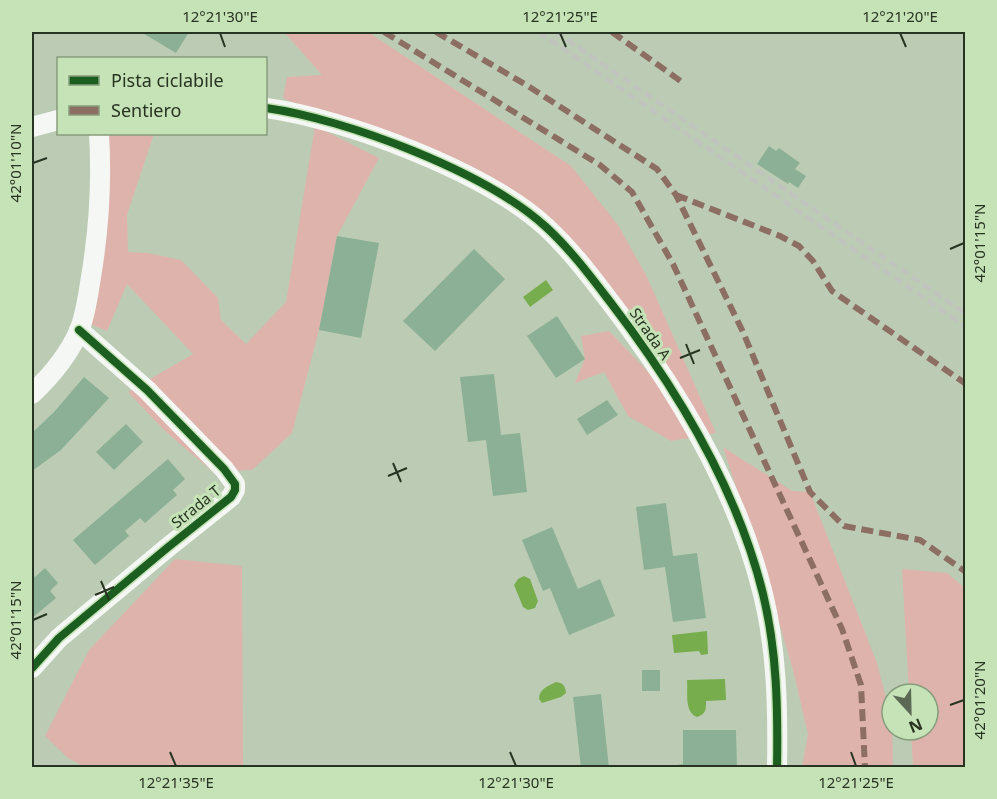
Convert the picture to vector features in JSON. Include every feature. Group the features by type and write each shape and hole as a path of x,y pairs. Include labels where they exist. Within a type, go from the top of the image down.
{"street":[{"name":"Strada A","path":"267,108 301,114 337,124 415,152 483,184 545,226 576,257 642,344 671,388 703,443 728,494 763,592 771,636 776,689 777,768"},
{"path":"32,127 57,120"},
{"path":"32,394 57,368 79,330 86,306 96,250 100,206 99,135"},
{"name":"Strada T","path":"32,668 59,638 166,548 226,502 235,490 231,476 155,398 79,330"}],"shaded area":[{"path":"284,32 368,32 571,166 618,225 647,277 716,433 671,441 628,416 604,372 575,383 585,359 581,336 609,331 655,379 544,218 283,98 287,77 322,75"},
{"path":"315,126 379,158 337,236 319,330 292,433 252,470 213,472 166,432 128,392 193,354 127,284 107,331 90,324 102,135 154,135 127,215 128,252 148,253 181,260 218,298 221,320 246,344 286,302"},
{"path":"546,280 553,290 530,307 523,297"},
{"path":"723,447 792,491 810,492 877,663 882,682 880,682 880,742 892,742 893,767 802,767 808,734 793,670"},
{"path":"175,559 242,566 243,767 85,767 68,758 45,736 89,650"},
{"path":"902,569 947,573 965,588 965,767 913,767 912,742 940,742 940,682 908,682"},
{"path":"524,576 530,579 538,601 535,608 528,610 523,607 514,585"},
{"path":"707,631 708,654 701,655 699,651 674,653 672,635"},
{"path":"725,679 726,700 706,701 704,713 697,717 693,715 688,707 687,680"},
{"path":"556,682 563,685 566,693 542,703 539,699 544,688"}],"building":[{"path":"141,32 189,32 176,53"},
{"path":"769,146 776,151 779,148 800,163 795,169 806,176 798,188 757,164"},
{"path":"337,236 379,243 361,338 319,330"},
{"path":"474,249 505,279 435,351 403,321"},
{"path":"557,316 585,359 556,378 527,336"},
{"path":"494,374 501,435 520,433 527,492 493,496 486,440 468,442 460,377"},
{"path":"84,377 109,398 61,450 32,471 32,433 55,411"},
{"path":"607,400 618,415 587,435 577,419"},
{"path":"126,424 143,442 114,470 96,452"},
{"path":"168,459 185,479 173,490 177,495 145,523 140,518 125,531 129,536 95,565 73,540"},
{"path":"666,503 673,556 697,553 706,618 673,622 665,567 644,570 636,507"},
{"path":"552,527 578,589 600,579 615,616 569,635 550,588 543,591 522,540"},
{"path":"45,568 58,583 50,591 56,598 32,618 32,572 35,577"},
{"path":"642,670 660,670 660,691 642,691"},
{"path":"601,694 609,768 581,768 573,697"},
{"path":"683,730 736,730 737,768 677,768 677,765 683,764"}],"railway":[{"path":"539,32 966,327"},
{"path":"556,32 966,314"}],"marked path":[{"path":"384,32 600,165 632,192 673,264 842,629 861,685 865,768"},
{"path":"436,32 528,86 657,169 676,195 743,332 810,492 844,526 920,540 966,572"},
{"path":"612,32 682,82"},
{"path":"676,195 780,236 799,246 813,261 832,291 966,384"}],"cycle path":[{"path":"267,108 299,114 374,136 414,151 488,187 546,227 596,283 659,370 681,405 702,441 738,516 752,555 768,615 777,702 777,768"},
{"path":"32,668 59,638 231,497 235,490 235,484 224,469 147,390 79,330"}]}
